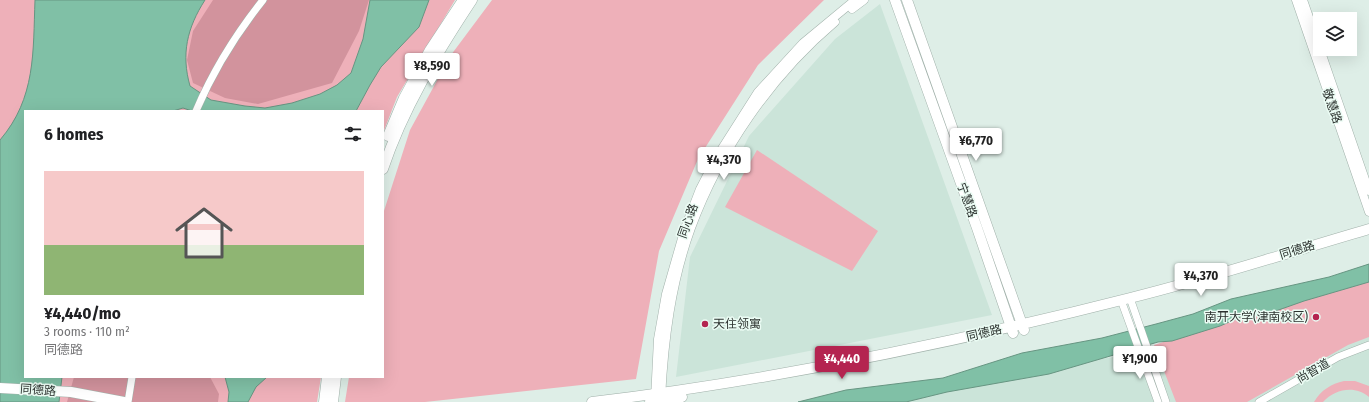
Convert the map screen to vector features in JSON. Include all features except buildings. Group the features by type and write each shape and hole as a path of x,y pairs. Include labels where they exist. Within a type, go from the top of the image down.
{"main road":[{"path":"384,145 404,98 430,50 463,0"},
{"path":"384,166 392,143 409,107 452,31 472,0"},
{"name":"宁慧路","path":"895,0 1012,330"},
{"name":"宁慧路","path":"907,0 1023,327"},
{"name":"同德路","path":"1127,302 1369,229"},
{"name":"同德路","path":"592,402 657,399 1012,330 1228,278 1369,234"},
{"path":"324,402 327,378"},
{"path":"333,402 336,378"},
{"name":"同德路","path":"0,388 23,388 124,402"},
{"name":"同德路","path":"0,394 44,396 70,395 89,402"}],"street":[{"path":"196,110 207,85 244,23 263,0"},
{"name":"同心路","path":"657,399 658,339 666,294 685,228 700,189 716,158 758,92 803,42 855,0"},
{"name":"同心路","path":"657,399 665,342 679,269 691,229 706,193 724,159 750,116 784,74 830,27 864,0"},
{"name":"敬慧路","path":"1296,0 1369,212"},
{"name":"敬慧路","path":"1303,0 1369,191"},
{"path":"1127,302 1138,323 1166,402"},
{"path":"1127,302 1131,325 1158,402"},
{"name":"尚智道","path":"1259,402 1338,357 1369,345"},
{"path":"128,402 132,378"}],"shaded area":[{"path":"0,0 455,0 397,97 384,130 384,110 24,110 24,378 321,378 317,402 0,402"},
{"path":"35,0 205,0 194,21 187,42 186,63 190,86 211,100 265,108 292,103 320,94 337,85 351,73 363,39 370,0 429,0 419,27 381,67 357,110 189,110 183,108 176,110 24,110 24,378 62,378 59,402 0,402 0,140 12,124 26,91 33,56"},
{"path":"213,0 369,0 359,31 332,83 258,104 225,98 193,83 187,60 193,31"},
{"path":"492,0 824,0 758,65 698,159 659,251 636,379 425,402 345,402 349,378 384,378 384,211 410,130 451,55"},
{"path":"880,4 992,315 676,377 690,257 749,136 835,39"},
{"path":"757,150 878,231 852,271 725,207"},
{"path":"1369,264 1369,282 1304,301 1270,313 1243,316 1220,326 1172,341 1158,342 1049,374 947,392 906,402 798,402 846,390 943,378 1022,353 1102,338 1193,314 1231,299 1329,277"},
{"path":"1369,275 1369,337 1348,345 1247,402 1176,402 1154,345"},
{"name":"南开大学(津南校区)","path":"1369,283 1369,402 840,402 1156,350"},
{"path":"74,378 211,378 219,394 218,402 67,402"},
{"path":"225,378 266,378 256,387 248,402 228,402 229,392"},
{"path":"1344,381 1355,381 1369,386 1369,397 1358,391 1345,390 1333,394 1323,402 1314,402 1327,388"}],"place":[{"name":"南开大学(津南校区)","path":"1316,317"},
{"name":"天住领寓","path":"705,324"}]}
